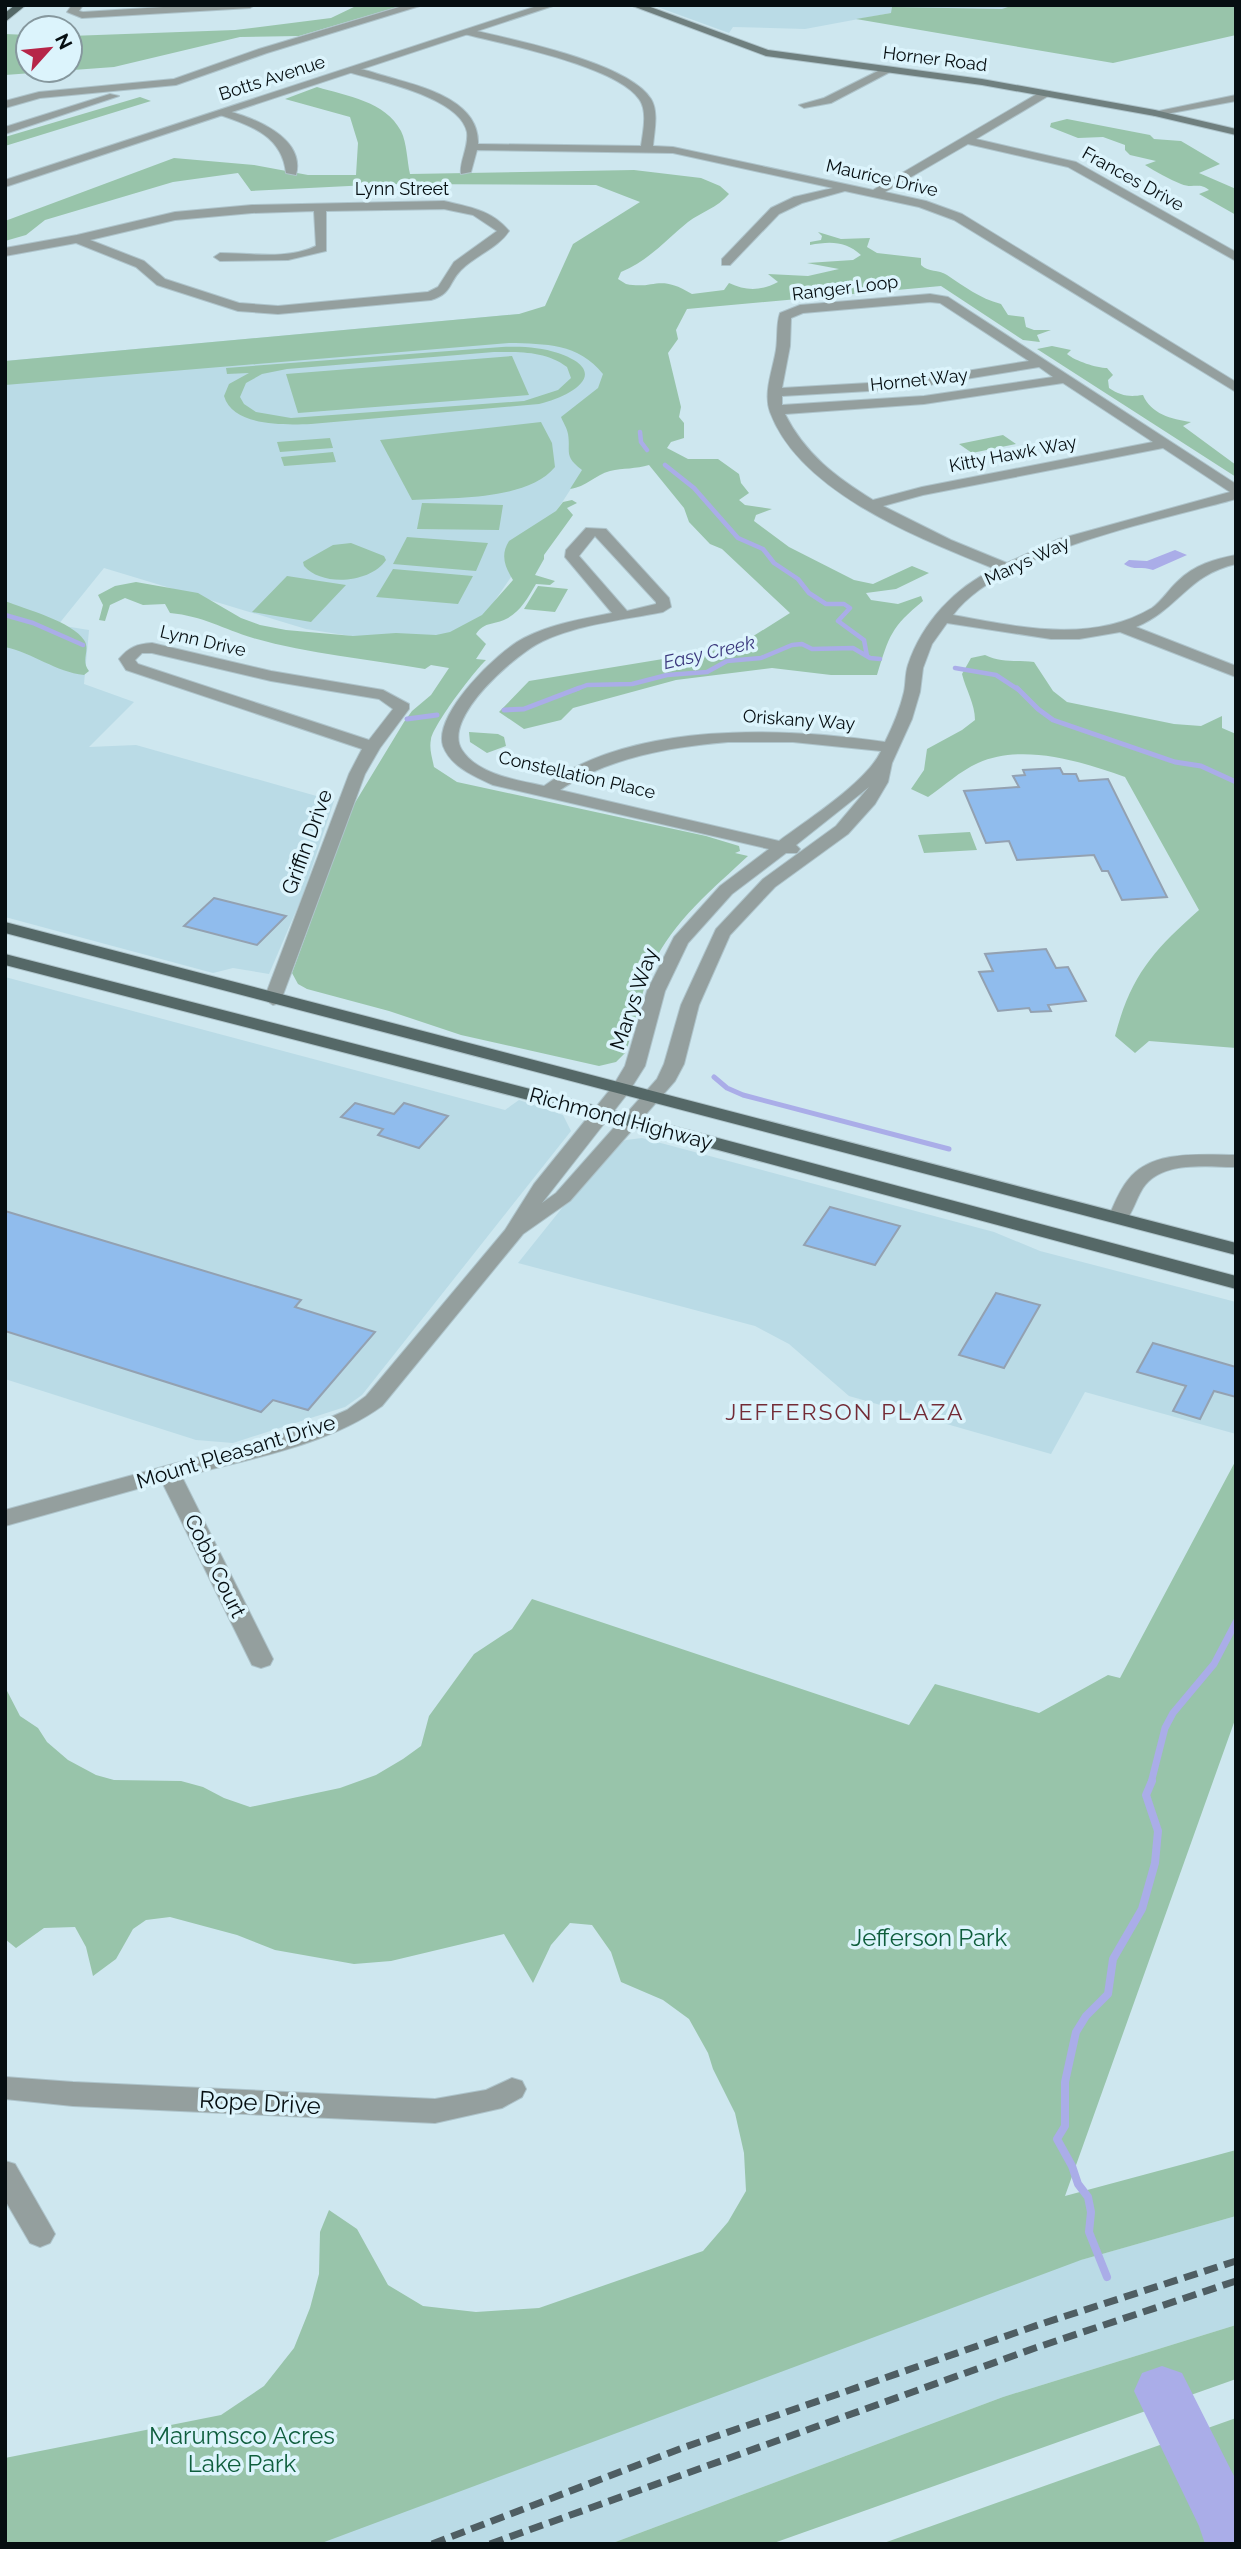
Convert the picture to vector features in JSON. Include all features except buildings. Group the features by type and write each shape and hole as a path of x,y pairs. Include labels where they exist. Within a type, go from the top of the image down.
{"main road":[{"path":"5,19 21,5"},
{"name":"Horner Road","path":"635,5 756,50 1046,93 1155,113 1236,132"},
{"name":"Richmond Highway","path":"5,927 1236,1250"},
{"name":"Richmond Highway","path":"5,959 628,1120 1236,1283"}],"street":[{"path":"78,5 72,12 82,15 250,5"},
{"path":"5,105 39,95 176,82 263,51 418,5"},
{"name":"Botts Avenue","path":"5,184 551,5"},
{"path":"468,32 599,69 633,85 646,99 649,110 647,148"},
{"path":"352,70 448,103 459,110 471,125 473,147 465,172"},
{"path":"804,105 827,101 887,70"},
{"path":"5,131 153,84"},
{"path":"876,193 1046,93"},
{"path":"1155,113 1236,98"},
{"path":"224,113 254,124 279,139 290,155 292,173"},
{"name":"Frances Drive","path":"966,140 1072,164 1236,257"},
{"name":"Maurice Drive","path":"473,147 647,148 681,152 922,204 958,217 1236,388"},
{"path":"726,262 775,211 797,200 849,188"},
{"name":"Lynn Street","path":"5,252 191,213 320,207 444,205 477,212 495,222 503,231 499,237 455,268 447,278 444,289 431,296 278,310 233,306 161,282 140,264 77,239"},
{"path":"220,257 316,252 322,248 320,207"},
{"name":"Ranger Loop","path":"1007,568 904,525 869,505 812,461 789,434 776,411 774,392 785,316 800,309 938,299 947,302 1236,492"},
{"name":"Hornet Way","path":"774,392 904,385 1041,363"},
{"name":"Hornet Way","path":"776,411 924,400 1064,379"},
{"name":"Kitty Hawk Way","path":"869,505 922,491 1164,443"},
{"name":"Marys Way","path":"651,1096 665,1081 674,1065 690,1005 722,933 769,883 856,816 880,782 904,719 921,652 942,618 966,593 1007,568 1081,536 1118,529 1236,492"},
{"name":"Constellation Place","path":"623,616 572,557 571,553 586,533 601,532 665,603 658,610 550,632 516,649 503,659 453,719 449,740 462,760 499,781 809,854"},
{"path":"942,618 1034,633 1079,633 1119,626 1158,610 1196,574 1236,559"},
{"path":"1119,626 1236,672"},
{"name":"Lynn Drive","path":"372,747 132,667 127,659 132,652 146,648 176,652 261,674 389,696 401,704 400,710"},
{"name":"Griffin Drive","path":"273,999 352,786 372,747 400,710"},
{"name":"Oriskany Way","path":"547,792 587,768 649,748 698,738 779,734 888,756"},
{"name":"Marys Way","path":"621,1089 635,1066 656,991 680,941 726,890 847,798 888,756"},
{"name":"Mount Pleasant Drive","path":"5,1518 316,1432 364,1408 389,1385 513,1233 541,1188 621,1089"},
{"name":"Mount Pleasant Drive","path":"513,1233 563,1197 651,1096"},
{"path":"1118,1218 1135,1184 1156,1168 1175,1163 1236,1161"},
{"name":"Cobb Court","path":"169,1473 261,1659"},
{"name":"Rope Drive","path":"5,2088 72,2094 435,2111 492,2100 512,2089"},
{"path":"5,2173 40,2234"}],"shaded area":[{"path":"652,5 1042,5 1043,16 891,13 805,29 733,27 729,33"},
{"path":"519,314 651,365 563,501 459,653 306,629 104,568 58,625 89,630 84,684 134,702 89,747 136,745 334,801 302,897 269,974 233,968 213,973 5,917 5,361"},
{"path":"5,977 505,1110 519,1100 563,1115 571,1131 362,1395 345,1407 233,1443 196,1440 5,1379"},
{"name":"JEFFERSON PLAZA","path":"642,1138 994,1232 1040,1251 1236,1302 1236,1434 1085,1392 1051,1454 849,1396 789,1344 755,1326 518,1263 610,1148 626,1140"},
{"path":"1236,2216 1236,2325 1003,2397 610,2544 236,2544 868,2320"}],"green space":[{"path":"358,5 404,5 299,36 240,37 114,67 84,69 84,35 235,30 331,18"},
{"path":"1014,5 1236,5 1236,35 1113,63 856,19 891,13 892,7 1002,9"},
{"path":"5,34 14,34 14,74 5,75"},
{"path":"317,87 364,101 394,121 403,136 410,174 634,170 701,178 720,186 729,194 688,222 648,256 621,272 618,279 626,284 671,284 692,294 724,290 729,283 747,289 760,288 778,282 768,274 808,276 839,269 807,263 853,260 861,255 850,247 837,243 810,245 810,242 821,240 822,236 818,232 841,239 870,238 867,247 877,253 921,258 921,265 924,267 944,273 979,295 1001,304 1008,315 1024,317 1026,327 1051,330 1037,335 1040,342 1023,340 941,286 687,309 676,330 678,339 668,353 681,407 679,417 684,423 684,438 671,442 667,448 688,459 718,459 739,474 741,483 749,493 739,500 745,505 772,509 756,515 754,521 789,547 854,580 873,584 912,566 929,573 896,589 866,593 871,600 898,604 921,596 923,601 904,618 893,633 877,675 831,675 772,668 676,680 573,708 561,720 524,729 499,712 529,681 736,647 790,613 722,549 710,544 689,522 684,508 649,465 610,471 570,489 582,470 570,457 568,434 561,417 598,388 603,374 583,356 560,347 509,343 5,385 5,361 519,314 545,306 573,244 640,202 596,185 389,184 251,191 238,173 173,182 45,220 26,235 5,241 5,221 174,158 254,165 308,175 356,175 358,143 350,117 285,99"},
{"path":"140,97 151,101 5,146 5,137"},
{"path":"1067,119 1150,135 1154,139 1181,141 1220,164 1199,173 1236,189 1236,215 1199,194 1209,190 1185,185 1163,175 1145,165 1156,161 1130,155 1125,150 1125,145 1103,137 1078,138 1050,127 1051,123"},
{"path":"1052,346 1071,350 1067,354 1081,362 1107,368 1113,375 1108,380 1109,388 1113,391 1125,395 1143,395 1156,411 1191,422 1183,426 1236,465 1236,477 1037,349"},
{"path":"516,347 558,353 574,360 583,368 585,375 582,383 574,389 539,404 311,424 275,424 249,419 229,406 224,396 229,384 249,373 227,374 226,368","holes":["494,352 550,358 567,367 571,378 558,390 524,401 291,418 256,412 244,404 240,397 246,383 262,374 287,369"]},
{"path":"512,356 529,395 298,413 286,374"},
{"path":"541,422 552,443 555,467 527,486 488,495 412,500 380,440"},
{"path":"1003,435 1016,444 972,453 959,444"},
{"path":"330,438 333,448 280,452 277,442"},
{"path":"333,452 336,462 284,466 281,457"},
{"path":"572,500 577,503 567,508 573,515 544,555 535,575 555,581 550,585 536,584 516,612 502,621 483,627 476,634 486,644 476,659 486,660 456,696 434,731 430,746 434,767 457,782 706,836 739,846 740,851 735,853 748,856 695,906 671,934 649,975 626,1052 616,1062 599,1066 461,1035 389,1011 307,989 298,984 292,973 353,806 404,722 412,711 431,695 449,668 431,665 425,669 295,648 253,638 193,617 170,613 165,604 143,605 125,598 110,605 105,621 99,620 103,605 98,595 115,586 136,582 198,593 241,618 286,630 353,636 396,633 436,635 450,632 482,615 513,580 505,561 509,541 556,511 563,502"},
{"path":"422,503 503,505 499,530 417,529"},
{"path":"407,537 488,543 476,571 393,564"},
{"path":"351,543 384,556 386,560 369,574 346,580 322,577 304,566 303,562 333,545"},
{"path":"393,569 473,576 458,604 376,597"},
{"path":"287,576 346,585 311,622 252,612"},
{"path":"538,586 568,589 555,612 524,609"},
{"path":"5,601 59,622 78,633 86,644 85,663 89,671 84,675 74,673 5,647"},
{"path":"985,655 1003,660 1034,662 1053,691 1067,702 1174,724 1201,726 1222,716 1222,728 1236,734 1236,1048 1149,1041 1135,1053 1115,1036 1136,980 1156,952 1199,910 1125,777 1052,756 1013,754 971,766 928,797 911,789 924,770 927,749 975,720 962,674 971,658"},
{"path":"469,732 498,734 504,737 506,746 487,753 470,742"},
{"path":"970,832 977,850 924,853 918,835"},
{"path":"1236,1460 1236,1717 1065,2196 1236,2150 1236,2216 1081,2260 319,2544 5,2544 5,2458 221,2415 264,2386 294,2348 310,2308 319,2274 320,2232 329,2210 357,2229 388,2285 423,2306 476,2312 539,2308 703,2251 728,2222 746,2191 744,2153 735,2113 708,2053 689,2019 663,2000 621,1982 611,1952 592,1925 570,1923 551,1945 533,1983 504,1934 391,1961 354,1964 275,1950 237,1935 170,1917 146,1920 133,1929 116,1959 93,1976 86,1947 75,1927 44,1928 16,1948 5,1939 5,1687 20,1716 38,1728 47,1742 68,1760 96,1775 114,1780 181,1781 203,1787 250,1807 340,1788 376,1775 421,1746 429,1716 474,1654 512,1629 532,1599 909,1725 935,1684 1039,1713 1108,1675 1120,1678"},
{"path":"1236,2325 1236,2379 771,2544 610,2544 1003,2397"},
{"path":"1236,2418 1236,2544 881,2544"}],"water":[{"path":"1175,550 1187,555 1153,570 1124,564 1129,560 1147,561"}],"waterway":[{"path":"640,432 641,442 647,450"},
{"path":"665,465 694,488 738,538 763,549 774,563 798,579 809,593 826,604 844,604 850,608 838,621 864,640 867,656"},
{"name":"Easy Creek","path":"5,615 33,623 83,645"},
{"name":"Easy Creek","path":"574,690 587,685 632,684 667,675 707,672 727,661 761,658 792,645 802,644 812,649 853,648 870,658 880,659"},
{"name":"Easy Creek","path":"955,668 996,675 1019,690"},
{"name":"Easy Creek","path":"504,710 524,709 579,688"},
{"name":"Easy Creek","path":"1019,690 1053,720 1175,762 1201,766 1236,782"},
{"name":"Easy Creek","path":"407,719 437,715"},
{"path":"714,1077 727,1088 743,1095 949,1149"},
{"path":"1151,1783 1165,1728 1173,1713 1214,1664 1236,1622"},
{"path":"1107,2277 1089,2232 1091,2212 1088,2197 1078,2184 1072,2166 1057,2139 1065,2126 1065,2082 1076,2032 1086,2016 1108,1994 1113,1959 1142,1909 1155,1863 1158,1831 1146,1795 1152,1781"},
{"path":"1162,2391 1227,2522 1234,2544"}],"railway":[{"path":"432,2544 685,2447 1038,2325 1236,2261"},
{"path":"490,2544 1035,2348 1236,2281"}],"district":[{"name":"JEFFERSON PLAZA","path":"845,1412"}],"park label":[{"name":"Jefferson Park","path":"929,1938"},
{"name":"Marumsco Acres Lake Park","path":"242,2450"}]}
